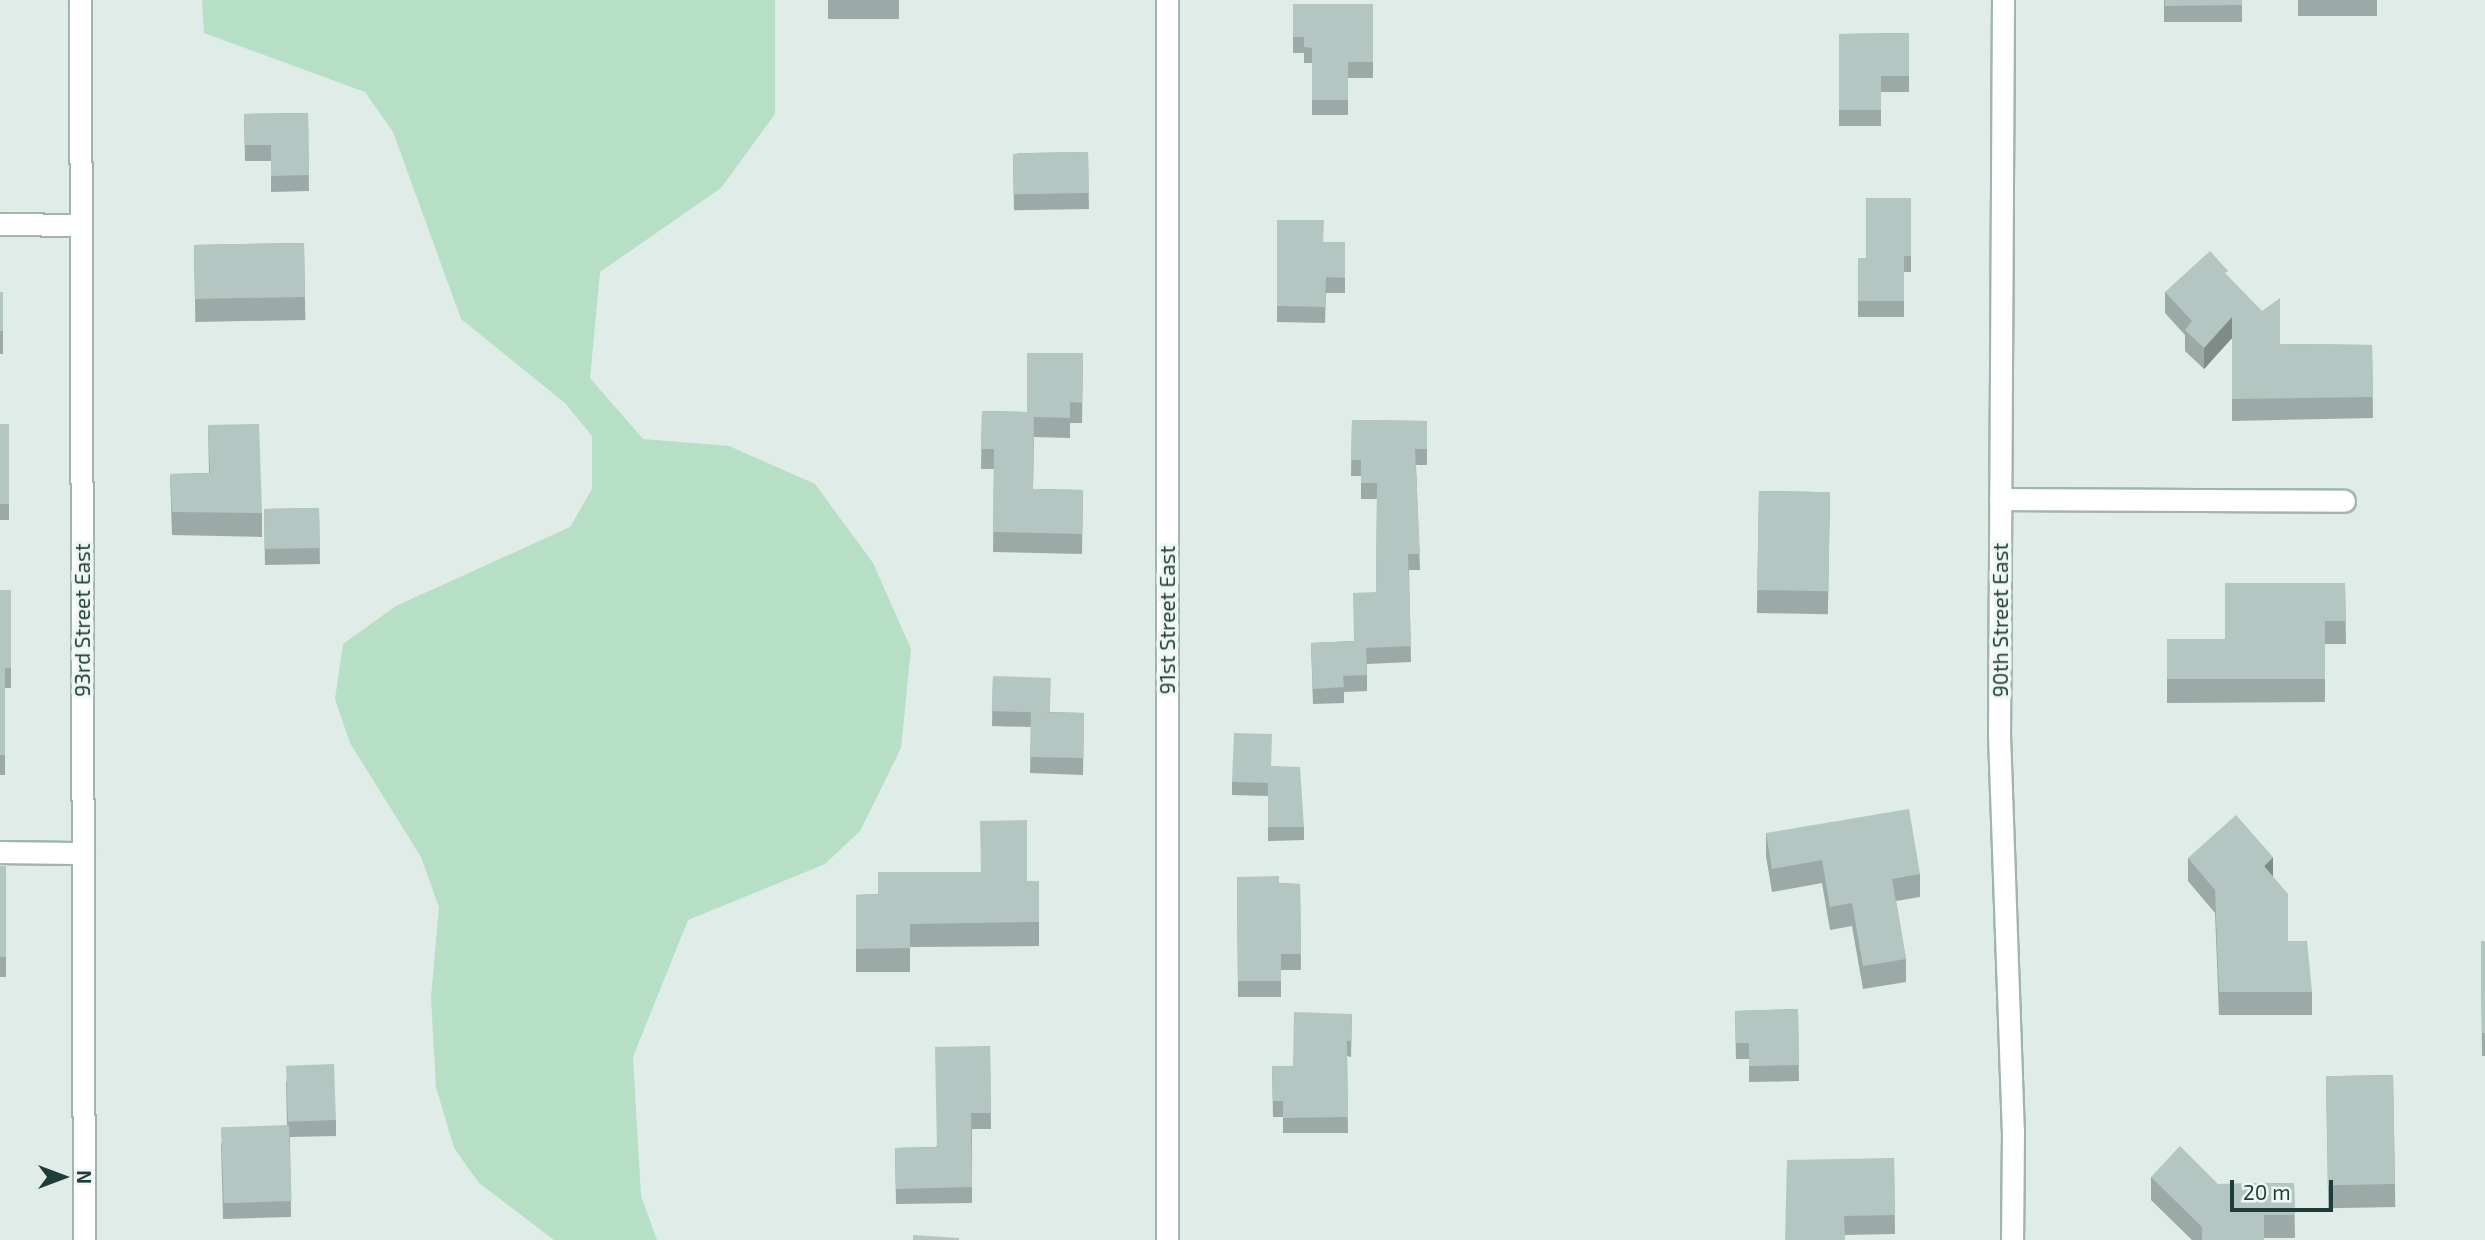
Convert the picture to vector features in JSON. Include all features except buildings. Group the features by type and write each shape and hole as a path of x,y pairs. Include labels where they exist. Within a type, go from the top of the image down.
{"street":[{"name":"93rd Street East","path":"80,0 84,1240"},
{"name":"91st Street East","path":"1167,0 1167,1240"},
{"name":"90th Street East","path":"2003,0 1999,734 2013,1131 2012,1240"},
{"path":"0,224 80,225"},
{"path":"2000,499 2344,501"},
{"path":"0,852 83,853"}],"green space":[{"path":"202,0 775,0 775,114 721,188 600,272 590,378 643,439 729,446 815,484 873,563 911,649 901,748 860,831 825,864 688,920 633,1057 641,1196 657,1240 554,1240 479,1183 454,1148 436,1087 431,998 439,907 421,857 350,743 335,699 343,644 396,606 570,527 592,489 592,436 565,403 461,319 393,132 365,92 204,33"}]}
